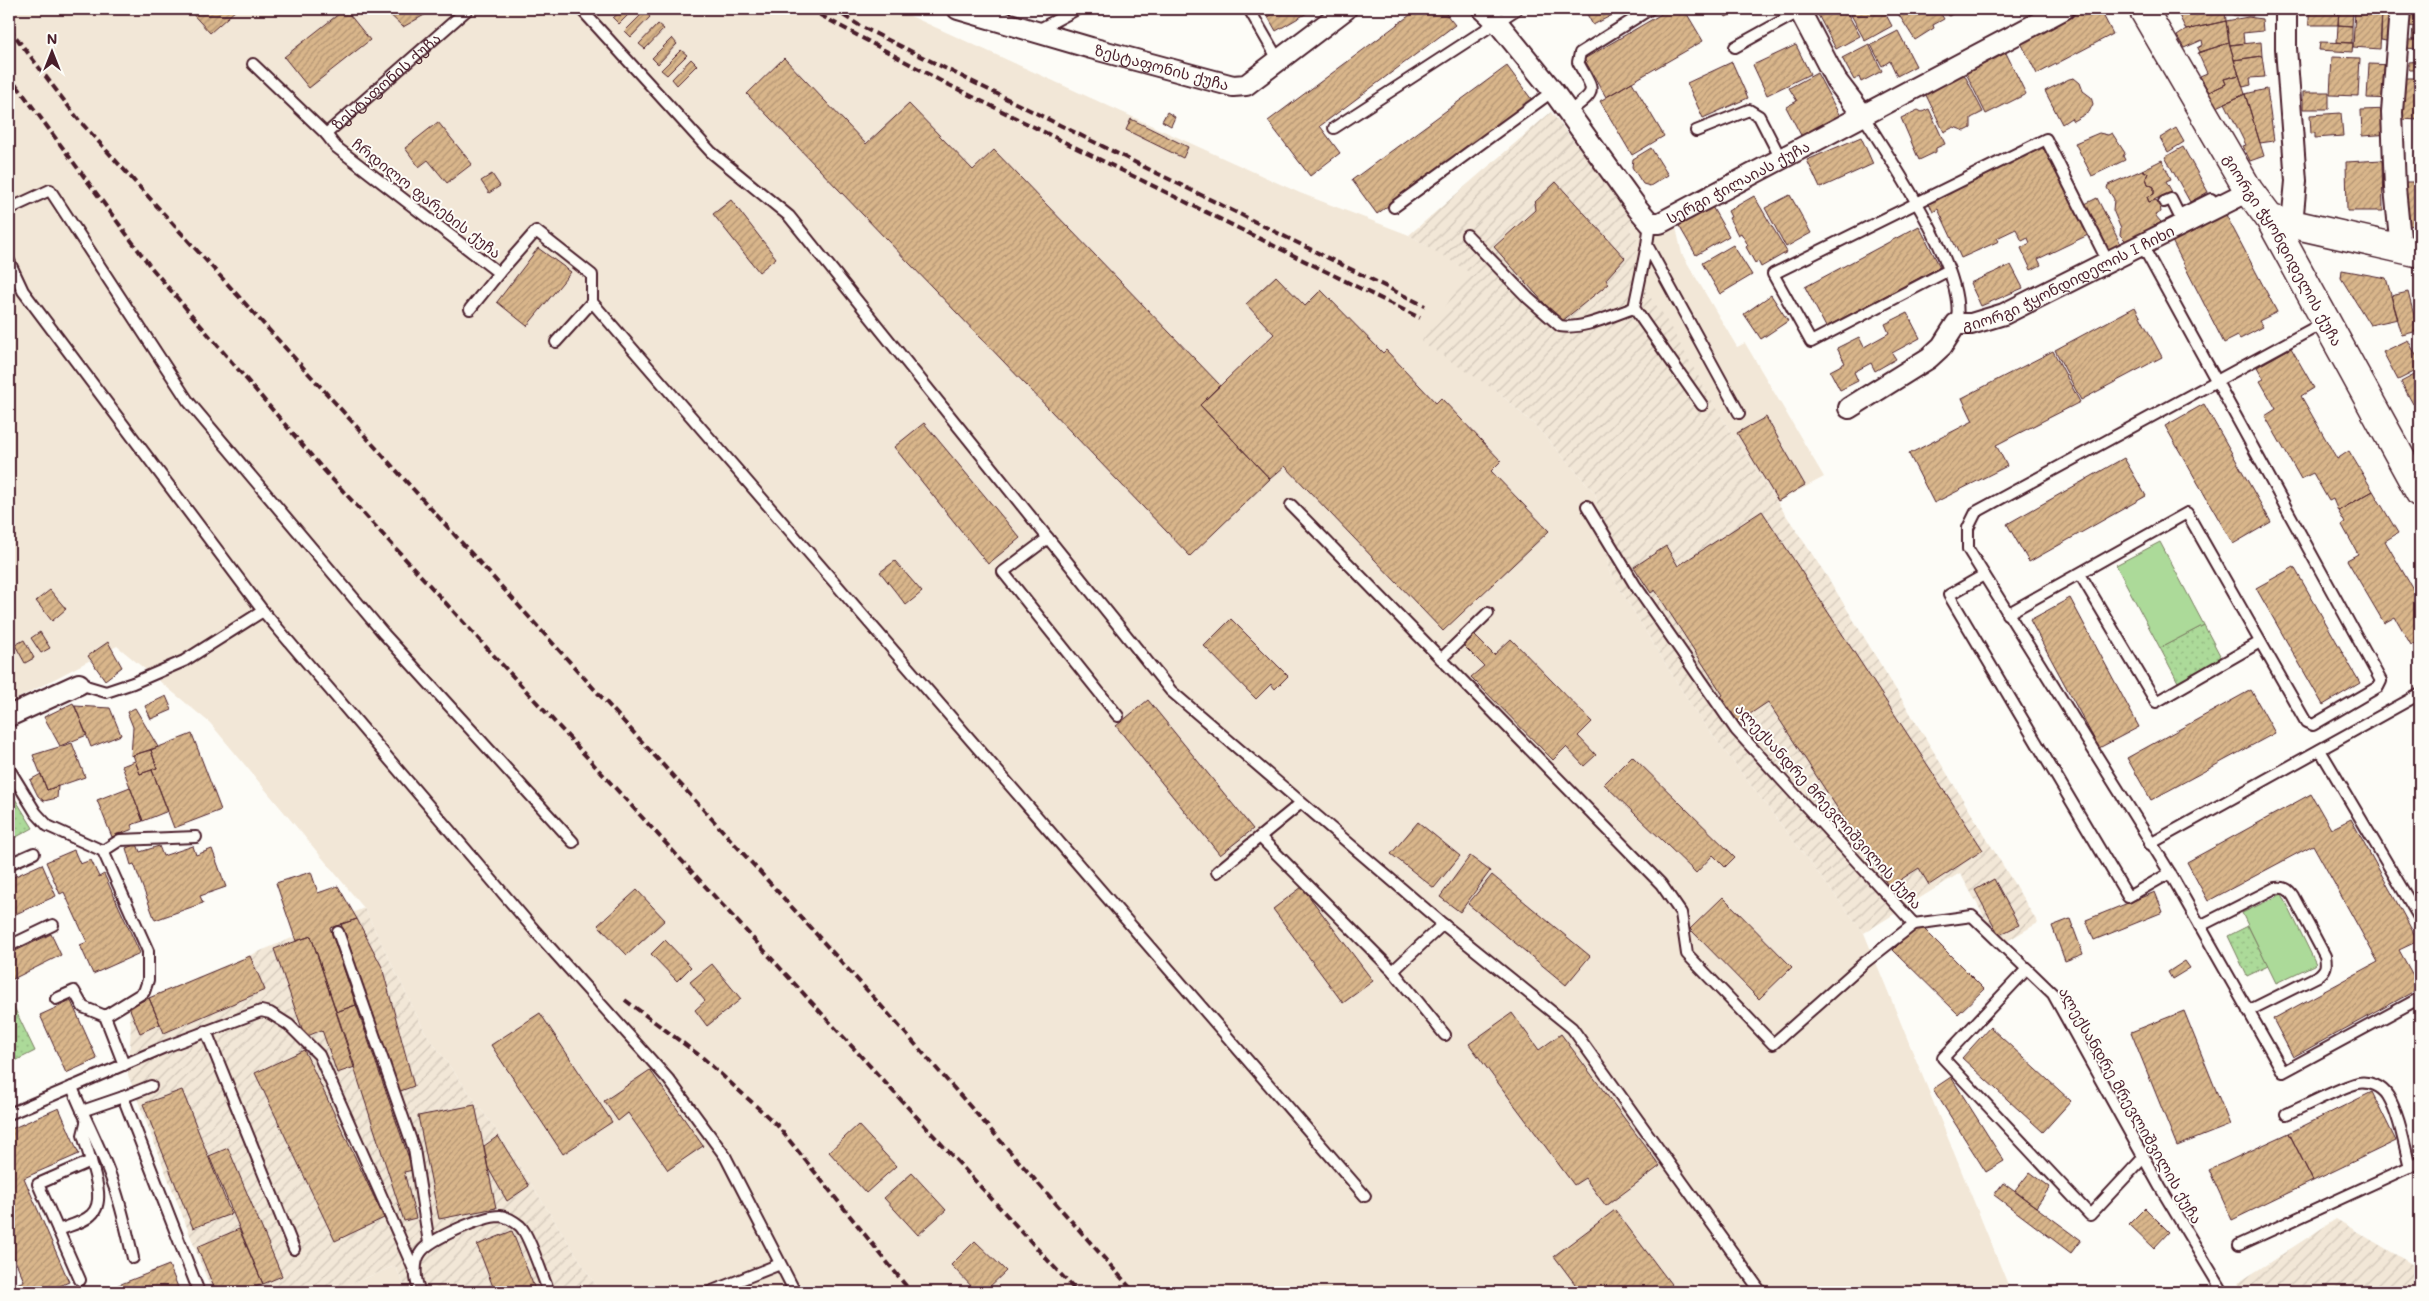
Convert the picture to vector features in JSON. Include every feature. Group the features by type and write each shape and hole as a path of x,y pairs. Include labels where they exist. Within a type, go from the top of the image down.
{"street":[{"name":"ზესტაფონის ქუჩა","path":"958,9 1233,86 1246,85 1346,9"},
{"name":"სერგი ჭილაიას ქუჩა","path":"1490,15 1554,91 1650,223 1660,223 1862,114 2064,9"},
{"name":"გიორგი ჭყონდიდელის ქუჩა","path":"2144,9 2250,191 2281,222 2326,322 2420,493"},
{"path":"2286,9 2286,48 2296,181 2281,222 2411,251 2395,188 2392,112 2400,9"},
{"path":"1802,10 1836,80 1862,114"},
{"name":"გიორგი ჭყონდიდელის I ჩიხი","path":"1849,408 1929,358 1942,346 1956,324 1971,324 2004,314 2250,191"},
{"path":"9,716 79,684"}],"lane":[{"name":"ზესტაფონის ქუჩა","path":"326,134 468,9"},
{"path":"581,9 711,152 790,216 1171,692 1443,924 1572,1028 1761,1292"},
{"path":"1036,31 1077,9"},
{"path":"1249,9 1279,61"},
{"path":"1334,128 1490,15 1517,9"},
{"path":"1569,112 1589,97 1592,90 1590,81 1578,62 1580,53 1650,9"},
{"path":"1735,47 1802,10"},
{"name":"ჩრდილო ფარეხის ქუჩა","path":"253,64 326,134 336,147 499,273 536,231 592,275 592,302"},
{"path":"1394,208 1554,91"},
{"path":"1696,131 1743,112 1755,112 1759,116 1781,159"},
{"path":"1862,114 1916,201 1949,270 1957,292 1959,312 1956,324"},
{"path":"1949,270 1811,342 1773,274 1916,201 2046,139 2108,262"},
{"path":"9,209 50,190 188,401 384,634 573,842"},
{"path":"2164,202 2172,199 2179,214 2211,199 2215,208"},
{"path":"1650,223 1634,308 1702,405"},
{"path":"1467,235 1528,298 1560,326 1567,327 1597,320 1634,308"},
{"path":"1647,244 1739,413"},
{"path":"2007,614 2187,513 2306,722 2313,725 2378,688 2380,681 2142,244"},
{"path":"9,261 23,291 263,611 536,932 669,1080 725,1156 795,1292"},
{"path":"470,309 499,273"},
{"path":"556,342 592,302 1365,1196"},
{"path":"2326,322 1976,512 1968,528 1968,549 2150,844 2170,873 2283,1072 2420,998"},
{"path":"1291,505 1661,884 1681,913 1688,954 1773,1044 1864,963 1914,924"},
{"name":"ალექსანდრე მრევლიშვილის ქუჩა","path":"1586,506 1635,585 1736,730 1914,924 1972,916 2052,994 2223,1292"},
{"path":"1048,538 1003,572 1118,716"},
{"path":"2080,574 2156,702 2260,642"},
{"path":"1984,575 1949,595 2128,897 2170,873"},
{"path":"79,684 106,692 133,683 184,661 263,611"},
{"path":"1441,659 1488,613"},
{"path":"2150,844 2420,694"},
{"path":"2320,750 2420,919"},
{"path":"9,770 36,813 48,826 102,851 144,939 149,966 144,992 105,1016"},
{"path":"1217,872 1301,803"},
{"path":"102,851 120,840 196,837"},
{"path":"1260,837 1393,971 1445,1035"},
{"path":"9,864 34,853"},
{"path":"2200,926 2275,888 2283,887 2289,889 2293,896 2325,956 2327,965 2324,972 2318,976 2248,1011"},
{"path":"1393,971 1443,924"},
{"path":"9,946 53,925"},
{"path":"338,932 414,1148 429,1243"},
{"path":"2027,969 1943,1058 2090,1215 2144,1157"},
{"path":"56,999 74,991 83,1007 105,1016 124,1065"},
{"path":"9,1114 206,1031 261,1011 270,1013 289,1025 319,1055 415,1272 420,1292"},
{"path":"206,1031 294,1249"},
{"path":"2286,1114 2358,1083 2380,1087 2388,1096 2410,1167"},
{"path":"82,1112 151,1086"},
{"path":"72,1087 86,1123 99,1145 114,1185 133,1258"},
{"path":"123,1097 199,1292"},
{"path":"58,1230 91,1216 98,1204 92,1161 83,1135 86,1123"},
{"path":"80,1280 38,1184 92,1161"},
{"path":"2239,1245 2420,1162"},
{"path":"415,1272 419,1253 429,1243 482,1220 499,1216 511,1219 522,1228 549,1292"},
{"path":"710,1292 780,1264"}],"shaded area":[{"path":"9,9 895,9 1300,193 1409,235 1469,271 1495,390 1533,423 1595,493 1609,571 1695,712 1864,933 2011,1292 600,1292 501,1137 425,1032 364,908 210,723 117,646 9,703"},
{"path":"1551,112 1636,220 1630,230 1638,240 1632,285 1645,290 1663,314 1729,430 1828,578 2038,923 2000,945 1960,873 1864,933 1695,712 1609,571 1595,493 1533,423 1495,390 1421,342 1469,272 1409,235"},
{"path":"1636,220 1675,223 1682,254 1737,347 1745,343 1824,477 1777,502 1729,430 1662,314 1645,290 1631,285 1637,240 1630,230"},
{"path":"364,908 425,1032 501,1137 600,1292 408,1292 395,1266 331,1292 212,1292 128,1075 131,1025 128,1006"},
{"path":"2336,1219 2420,1269 2420,1292 2243,1292 2238,1283"},
{"path":"395,1266 408,1292 331,1292"}],"green space":[{"path":"2160,542 2204,625 2160,648 2116,565"},
{"path":"2204,625 2222,659 2178,682 2160,648"},
{"path":"9,789 33,828 9,841"},
{"path":"2282,894 2316,964 2276,983 2242,913"},
{"path":"2248,926 2268,966 2247,976 2228,936"},
{"path":"11,1001 35,1051 15,1061 9,1049 9,1002"}],"building":[{"path":"188,9 237,9 210,33"},
{"path":"345,9 370,40 309,88 284,57"},
{"path":"384,9 435,9 403,27"},
{"path":"623,9 634,9 619,24 613,18"},
{"path":"1263,9 1282,9 1268,17"},
{"path":"1282,9 1305,9 1307,13 1276,31 1268,17"},
{"path":"1418,9 1442,9 1455,25 1320,126 1340,153 1310,176 1268,121"},
{"path":"1584,9 1624,9 1593,25"},
{"path":"1670,9 1684,9 1703,41 1606,97 1584,59"},
{"path":"1722,9 1742,9 1726,17"},
{"path":"1820,9 1845,9 1860,36 1836,49 1816,11"},
{"path":"1848,9 1883,9 1892,26 1865,41"},
{"path":"1895,9 1938,9 1944,19 1933,25 1934,28 1915,40"},
{"path":"1944,9 1961,9 1949,16"},
{"path":"2085,9 2100,9 2113,34 2037,74 2020,41"},
{"path":"2176,9 2225,9 2226,21 2186,30"},
{"path":"2233,9 2253,9 2253,16 2233,15"},
{"path":"2309,9 2339,9 2338,25 2309,25"},
{"path":"2339,9 2353,10 2352,26 2338,25"},
{"path":"2355,9 2382,9 2380,49 2353,47"},
{"path":"2355,9 2397,9 2397,13 2355,11"},
{"path":"2382,9 2397,9 2396,43 2381,40"},
{"path":"645,11 650,17 631,37 625,31"},
{"path":"2408,11 2420,12 2420,27 2407,26"},
{"path":"2248,17 2262,19 2263,31 2243,33 2244,43 2230,45 2226,21"},
{"path":"2226,21 2229,43 2200,52 2198,48 2203,45 2202,40 2184,48 2177,36 2186,30"},
{"path":"658,24 664,29 645,49 639,44"},
{"path":"2338,25 2352,26 2352,43 2337,42"},
{"path":"2413,26 2420,27 2420,40 2412,40"},
{"path":"1898,31 1916,66 1897,76 1890,61 1882,66 1871,45"},
{"path":"672,38 677,44 658,64 652,58"},
{"path":"2405,40 2420,40 2420,49 2404,48"},
{"path":"2261,42 2262,56 2234,60 2230,45"},
{"path":"2320,42 2353,43 2352,52 2319,50"},
{"path":"2229,43 2239,75 2224,79 2226,84 2209,92 2200,76 2207,73 2198,53"},
{"path":"1869,44 1882,71 1861,82 1859,77 1854,80 1842,58"},
{"path":"1796,45 1810,74 1767,95 1753,65"},
{"path":"681,50 687,55 667,75 661,70"},
{"path":"2006,53 2026,94 1986,114 1966,73"},
{"path":"2262,56 2265,77 2250,78 2251,85 2243,87 2234,60"},
{"path":"2332,57 2360,58 2358,96 2330,95"},
{"path":"784,58 866,144 909,104 973,170 994,150 1220,385 1200,405 1270,479 1190,556 747,94"},
{"path":"691,59 697,65 677,85 672,79"},
{"path":"2420,61 2420,70 2409,70 2409,62"},
{"path":"1732,62 1748,98 1703,118 1687,83"},
{"path":"2369,64 2394,65 2392,99 2367,98"},
{"path":"1507,66 1532,100 1377,214 1352,180"},
{"path":"1963,72 1983,112 1971,118 1971,128 1965,131 1954,127 1944,132 1924,91"},
{"path":"1817,73 1841,118 1803,139 1786,107 1797,101 1789,88"},
{"path":"2239,75 2245,94 2215,108 2207,93 2226,84 2224,79"},
{"path":"2074,78 2080,83 2083,91 2091,97 2093,104 2089,112 2073,121 2071,118 2062,124 2045,91"},
{"path":"2402,78 2420,78 2419,120 2401,119"},
{"path":"1632,82 1664,136 1632,155 1600,101"},
{"path":"2267,89 2274,141 2260,143 2245,94"},
{"path":"2303,92 2329,92 2329,109 2303,109"},
{"path":"2245,94 2264,156 2250,161 2243,146 2246,145 2225,103"},
{"path":"1929,109 1945,144 1936,148 1936,152 1919,160 1901,118 1918,110 1922,112"},
{"path":"2390,109 2392,134 2362,136 2361,110"},
{"path":"1167,112 1175,117 1171,126 1162,121"},
{"path":"2341,113 2343,136 2315,138 2315,133 2311,134 2310,115"},
{"path":"1131,119 1188,147 1183,158 1126,130"},
{"path":"438,122 472,164 447,183 428,160 419,167 405,148"},
{"path":"2176,128 2184,142 2168,152 2160,138"},
{"path":"2099,133 2108,135 2112,133 2125,153 2123,156 2125,160 2092,176 2075,143"},
{"path":"1861,137 1873,164 1820,188 1807,160"},
{"path":"2183,147 2208,192 2190,202 2165,157"},
{"path":"1651,148 1668,175 1650,186 1643,184 1632,167 1633,159"},
{"path":"2041,148 2049,152 2088,235 2038,259 2041,265 2031,270 2021,248 2030,243 2028,238 2022,241 2016,229 1997,238 1999,241 1961,258 1938,209 1933,212 1928,201"},
{"path":"2162,160 2171,179 2166,181 2172,192 2149,202 2147,197 2154,194 2154,187 2148,184 2146,178 2148,173 2142,170"},
{"path":"2382,160 2383,211 2347,211 2346,162"},
{"path":"2142,170 2148,173 2146,178 2148,184 2154,187 2154,194 2147,197 2149,202 2156,200 2160,206 2161,212 2155,215 2161,222 2162,227 2128,243 2120,235 2121,229 2113,210 2114,199 2107,188 2108,185"},
{"path":"492,174 500,186 489,193 481,181"},
{"path":"1556,182 1625,258 1606,279 1608,284 1561,322 1494,247 1535,210 1534,203"},
{"path":"2404,182 2420,182 2420,225 2406,226"},
{"path":"1790,195 1811,233 1786,247 1765,208"},
{"path":"1754,196 1787,252 1761,267 1758,261 1755,263 1741,233 1738,235 1729,218 1731,217 1728,211"},
{"path":"2097,198 2121,245 2107,251 2083,205"},
{"path":"731,200 776,258 759,272 713,214"},
{"path":"1711,205 1729,236 1696,255 1678,224"},
{"path":"2225,213 2277,312 2259,321 2263,327 2240,339 2238,336 2224,343 2172,241"},
{"path":"1919,226 1940,267 1826,327 1805,287"},
{"path":"1733,245 1752,275 1720,294 1702,263"},
{"path":"538,248 571,272 527,326 497,302"},
{"path":"2011,265 2023,288 1981,306 1970,283"},
{"path":"2342,270 2386,278 2398,319 2370,325 2341,278"},
{"path":"1276,276 1305,306 1321,290 1383,353 1386,350 1436,403 1441,398 1501,461 1491,471 1549,531 1443,631 1285,466 1270,479 1200,405 1274,334 1246,304"},
{"path":"2408,292 2418,331 2402,335 2391,296"},
{"path":"1771,295 1788,321 1761,339 1744,314"},
{"path":"2135,307 2162,357 2081,400 2055,350"},
{"path":"1907,313 1920,338 1892,353 1896,359 1875,371 1871,363 1854,372 1858,381 1840,390 1830,371 1845,363 1837,348 1859,337 1864,347 1889,333 1885,324"},
{"path":"2408,340 2420,363 2420,369 2398,380 2383,352"},
{"path":"2291,348 2314,388 2301,396 2337,459 2349,451 2373,491 2338,511 2333,499 2329,501 2313,473 2301,479 2265,416 2276,409 2260,381 2264,379 2257,367"},
{"path":"2053,351 2080,402 1996,445 2007,466 1934,503 1909,454 1973,421 1962,398"},
{"path":"2420,372 2420,400 2413,404 2401,382"},
{"path":"2204,404 2271,522 2233,544 2165,426"},
{"path":"1766,417 1805,485 1778,501 1737,433"},
{"path":"924,423 1020,538 988,564 894,447"},
{"path":"2124,458 2146,496 2029,562 2007,524"},
{"path":"2373,491 2398,533 2385,541 2420,601 2420,653 2414,643 2411,645 2395,617 2384,623 2347,560 2358,554 2342,525 2345,523 2338,511"},
{"path":"1762,511 1983,850 1929,885 1919,868 1889,887 1768,702 1735,724 1719,698 1723,695 1655,590 1651,593 1634,567 1666,546 1678,566"},
{"path":"895,561 922,592 906,605 880,572"},
{"path":"2294,567 2360,683 2323,705 2256,588"},
{"path":"50,590 66,609 52,621 36,601"},
{"path":"2070,598 2139,727 2099,748 2030,620"},
{"path":"1231,619 1288,676 1275,689 1271,684 1256,699 1204,646"},
{"path":"40,632 50,648 41,653 31,638"},
{"path":"1474,635 1494,655 1511,639 1592,722 1578,736 1596,755 1584,766 1566,747 1553,760 1471,677 1484,666 1463,645"},
{"path":"24,640 34,658 25,663 15,645"},
{"path":"108,642 122,667 105,680 88,656"},
{"path":"2251,690 2275,733 2151,800 2127,758"},
{"path":"166,696 172,710 151,719 145,706"},
{"path":"1148,700 1253,829 1220,855 1116,726"},
{"path":"73,703 87,735 60,746 44,717"},
{"path":"75,706 110,708 121,735 91,747"},
{"path":"135,708 158,747 131,756 133,727 127,712"},
{"path":"192,734 221,810 174,828 152,770 157,768 151,750"},
{"path":"72,743 85,777 47,790 33,755"},
{"path":"151,750 157,768 140,774 133,755"},
{"path":"1632,756 1735,857 1725,867 1713,855 1696,873 1604,784"},
{"path":"135,761 140,774 152,770 168,811 143,821 122,766"},
{"path":"41,774 47,790 58,786 57,798 44,801 38,796 30,780"},
{"path":"130,787 143,821 131,825 133,829 112,837 97,800"},
{"path":"2311,794 2331,829 2351,819 2418,941 2399,950 2420,988 2293,1057 2273,1019 2378,962 2313,845 2208,901 2187,862"},
{"path":"1418,822 1460,856 1434,888 1391,854"},
{"path":"137,844 140,852 159,846 163,856 193,846 196,855 212,849 226,887 200,896 203,903 155,920 134,864 131,865 126,848"},
{"path":"74,850 80,864 91,860 99,877 104,874 140,953 93,974 80,945 87,942 64,892 60,894 46,862"},
{"path":"1470,856 1490,871 1460,912 1440,897"},
{"path":"42,864 56,896 9,917 9,879"},
{"path":"311,872 318,893 338,886 357,919 330,928 356,1005 336,1012 311,936 296,941 276,883"},
{"path":"1492,875 1590,956 1566,985 1468,904"},
{"path":"1994,879 2019,925 1999,935 1975,890"},
{"path":"1302,887 1373,981 1343,1003 1273,909"},
{"path":"637,890 665,920 627,955 598,925"},
{"path":"2155,892 2163,912 2094,940 2086,920"},
{"path":"1723,897 1792,967 1759,999 1690,929"},
{"path":"357,919 382,967 414,1086 398,1092 341,924"},
{"path":"2070,919 2083,954 2065,961 2052,926"},
{"path":"1919,924 1984,989 1958,1014 1893,950"},
{"path":"51,934 61,955 9,981 9,954"},
{"path":"311,936 355,1067 337,1073 322,1030 305,1037 274,949"},
{"path":"665,940 691,967 677,981 651,954"},
{"path":"250,956 265,990 164,1033 149,998"},
{"path":"2185,961 2190,968 2172,979 2168,972"},
{"path":"712,964 741,999 707,1026 695,1010 705,1001 690,982"},
{"path":"149,998 160,1024 140,1033 129,1007"},
{"path":"71,1001 97,1059 66,1073 40,1015"},
{"path":"356,1005 413,1170 404,1172 416,1218 404,1221 336,1012"},
{"path":"2184,1011 2230,1125 2177,1146 2131,1032"},
{"path":"540,1013 612,1122 563,1154 491,1045"},
{"path":"1512,1013 1539,1050 1561,1034 1660,1166 1606,1206 1585,1178 1574,1185 1469,1044"},
{"path":"1990,1027 2071,1101 2043,1132 1962,1058"},
{"path":"304,1050 384,1218 335,1241 255,1073"},
{"path":"650,1070 703,1146 668,1170 628,1113 618,1121 604,1101"},
{"path":"1951,1077 2004,1161 1986,1172 1933,1089"},
{"path":"182,1090 231,1214 193,1228 143,1104"},
{"path":"2372,1092 2396,1141 2313,1181 2289,1133"},
{"path":"475,1105 496,1208 439,1219 418,1116"},
{"path":"59,1108 79,1154 24,1178 69,1282 55,1288 56,1292 10,1292 9,1287 24,1281 9,1246 9,1130"},
{"path":"858,1125 896,1166 866,1193 829,1152"},
{"path":"2289,1133 2313,1181 2232,1220 2209,1170"},
{"path":"498,1136 529,1186 507,1201 488,1168 484,1146"},
{"path":"228,1148 282,1276 263,1284 209,1156"},
{"path":"2030,1172 2050,1187 2036,1207 2015,1191"},
{"path":"912,1173 946,1210 918,1235 884,1198"},
{"path":"2003,1183 2081,1240 2071,1253 1994,1195"},
{"path":"2145,1208 2169,1232 2154,1248 2129,1224"},
{"path":"1615,1210 1677,1292 1581,1292 1554,1256"},
{"path":"239,1229 263,1284 243,1292 216,1292 197,1247"},
{"path":"512,1231 536,1292 495,1292 477,1245"},
{"path":"975,1241 1006,1271 984,1292 977,1292 951,1265"},
{"path":"169,1265 180,1292 101,1292"}],"railway":[{"path":"809,9 939,80 1420,318"},
{"path":"833,9 862,27 1425,306"},
{"path":"9,28 78,119 884,1009 1134,1292"},
{"path":"9,75 150,266 322,468 1077,1292"},
{"path":"625,1000 703,1058 777,1125 911,1292"}]}
